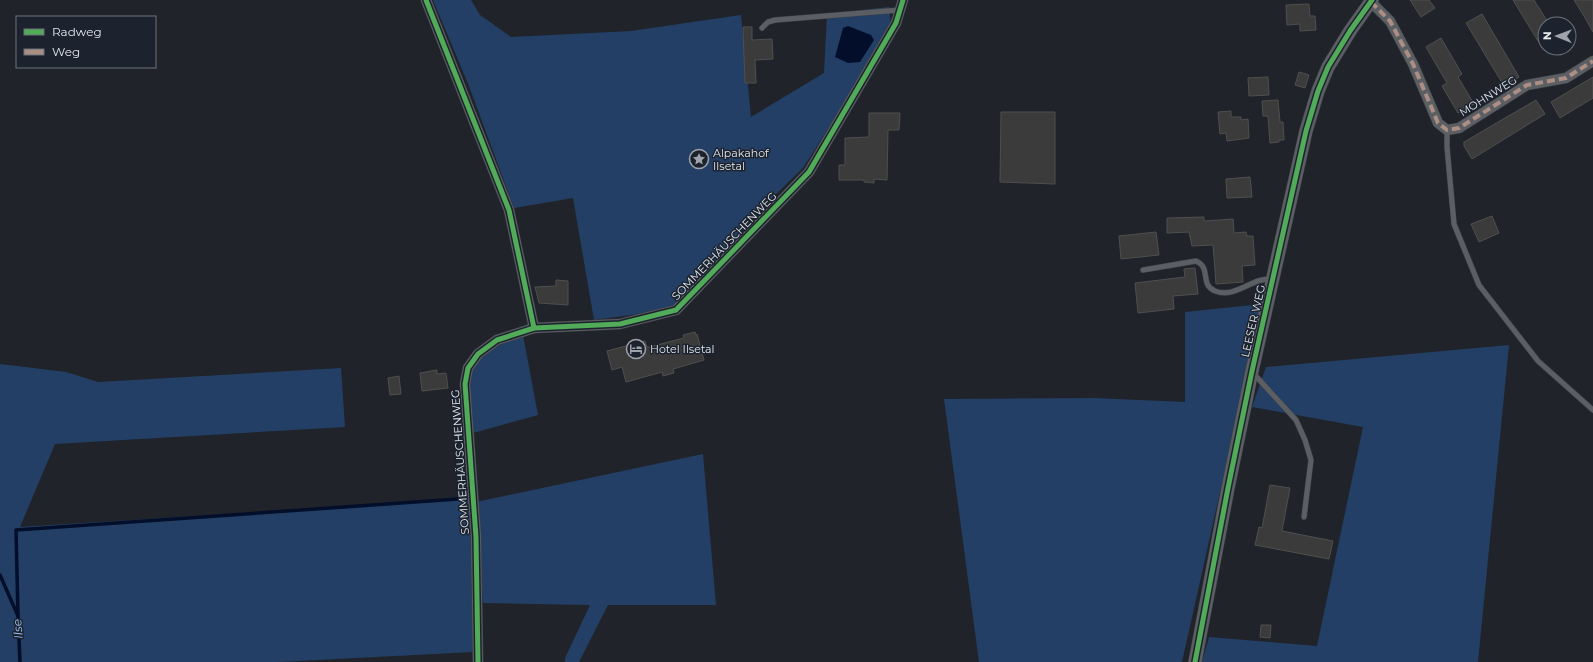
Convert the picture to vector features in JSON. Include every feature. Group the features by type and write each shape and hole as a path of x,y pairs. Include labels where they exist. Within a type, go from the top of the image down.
{"street":[{"path":"426,0 509,210 534,328"},
{"path":"1372,1 1390,21 1413,64 1438,123 1447,130"},
{"name":"LEESER WEG","path":"1195,662 1252,371 1306,131 1318,91 1328,67 1350,31 1372,1"},
{"name":"SOMMERHÄUSCHENWEG","path":"478,662 476,537 465,384 468,368 478,354 497,340 534,328 620,324 676,310 809,172 889,36 896,23 902,5"},
{"name":"MOHNWEG","path":"1447,130 1459,128 1527,86 1566,78 1593,61"}],"lane":[{"path":"762,28 768,22 776,20 902,5"},
{"path":"1447,130 1447,147 1454,224 1478,285 1538,361 1593,410"},
{"path":"1143,270 1196,261 1202,264 1205,279 1209,286 1214,290 1223,292 1231,292 1265,278 1273,279"},
{"path":"1252,371 1296,420 1305,440 1310,460 1304,517"}],"shaded area":[{"path":"433,0 471,0 480,15 511,37 631,31 741,15 751,117 824,73 827,14 889,7 891,25 857,84 803,168 769,201 675,305 646,313 594,320 573,198 514,208 469,86"},
{"path":"848,26 871,35 874,40 860,62 848,63 835,57 843,28"},
{"path":"1262,304 1182,662 979,662 944,399 1094,398 1185,402 1185,312"},
{"path":"523,335 538,415 473,433 468,388 470,373 481,358 488,352"},
{"path":"1509,345 1478,662 1202,662 1209,637 1317,646 1363,427 1252,407 1266,367"},
{"path":"0,364 66,372 98,382 341,368 345,427 55,444 20,527 470,499 473,652 278,662 0,662"},
{"path":"703,454 716,605 608,605 579,662 565,662 565,658 590,605 483,603 476,502"}],"building":[{"path":"1410,0 1429,0 1435,8 1421,17"},
{"path":"1513,0 1534,0 1544,16 1537,16 1537,39"},
{"path":"1574,0 1593,0 1593,32 1584,16"},
{"path":"1309,4 1310,16 1315,16 1316,30 1300,31 1300,24 1287,25 1286,5"},
{"path":"1482,14 1519,77 1504,86 1466,23"},
{"path":"743,27 752,27 752,40 772,39 773,59 755,60 756,83 745,83"},
{"path":"1441,38 1462,74 1458,77 1474,104 1458,113 1442,86 1447,83 1426,47"},
{"path":"1299,72 1309,75 1305,88 1295,85"},
{"path":"1268,77 1269,95 1249,96 1248,78"},
{"path":"1593,77 1593,98 1560,118 1551,102"},
{"path":"1278,100 1280,122 1283,122 1284,140 1270,143 1268,116 1263,116 1262,101"},
{"path":"1536,100 1545,114 1472,159 1464,146 1464,142"},
{"path":"1231,111 1231,117 1241,117 1241,120 1248,119 1249,138 1227,141 1226,133 1220,134 1218,112"},
{"path":"1001,112 1055,112 1055,184 1000,182"},
{"path":"869,113 900,113 899,130 888,130 887,180 874,179 874,183 864,182 864,180 839,180 839,165 845,165 845,138 869,137"},
{"path":"1250,177 1252,197 1227,198 1226,179"},
{"path":"1492,216 1499,233 1479,242 1471,224"},
{"path":"1204,217 1204,221 1233,219 1234,233 1246,232 1247,236 1253,236 1255,265 1242,266 1243,282 1216,284 1213,245 1192,246 1189,232 1167,233 1167,218"},
{"path":"1156,232 1159,255 1121,259 1119,236"},
{"path":"1195,268 1198,294 1173,296 1174,309 1138,313 1135,283 1185,277 1184,269"},
{"path":"556,280 568,281 568,305 539,303 535,287 556,286"},
{"path":"695,332 696,335 697,334 704,360 673,369 674,373 663,376 662,372 626,382 622,367 612,370 607,351 645,341 647,347 649,347 684,338 683,335"},
{"path":"437,370 437,374 446,373 448,388 422,391 420,373"},
{"path":"399,376 401,394 390,395 388,378"},
{"path":"1270,485 1290,488 1282,531 1333,541 1329,559 1255,545 1259,527 1262,528"},
{"path":"1261,625 1271,625 1270,638 1260,637"}],"waterway":[{"path":"18,616 16,530 458,499"},
{"name":"Ilse","path":"0,575 18,616 20,662"}],"marked path":[{"path":"1371,2 1390,21 1413,64 1438,123 1447,130 1459,128 1527,85 1566,78 1593,61"}],"cycle path":[{"path":"426,0 509,210 534,328"},
{"path":"478,662 476,537 465,384 468,368 478,354 497,340 534,328 620,324 676,310 809,172 896,23 903,0"},
{"path":"1195,662 1252,371 1306,131 1318,91 1328,67 1350,31 1372,0"}],"place":[{"name":"Alpakahof Ilsetal","path":"699,159"},
{"name":"Hotel Ilsetal","path":"636,349"}]}
